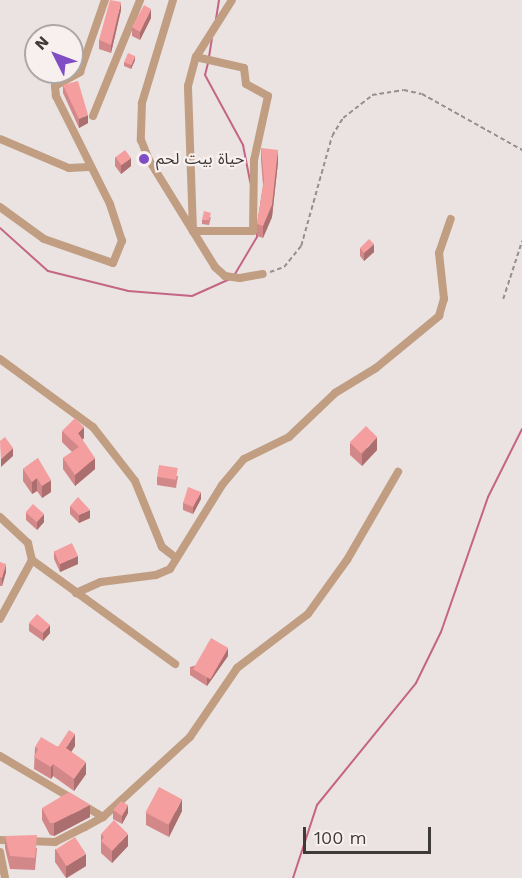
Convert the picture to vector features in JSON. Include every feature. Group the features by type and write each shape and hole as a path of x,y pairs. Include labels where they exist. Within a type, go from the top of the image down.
{"street":[{"path":"0,207 44,239 114,262 122,241 110,204 89,167 56,96 55,86 80,72 105,0"},
{"path":"93,117 140,0"},
{"path":"173,0 142,103 140,130 149,160 193,231 203,253 225,276 240,278 263,274"},
{"path":"193,231 188,86 196,57 232,0"},
{"path":"193,231 253,231 254,160 268,96 246,84 244,68 196,57"},
{"path":"0,139 69,168 89,167"},
{"path":"76,593 101,582 156,575 170,569 244,459 289,437 335,393 376,368 439,316 444,299 440,253 451,219"},
{"path":"0,359 93,427 135,481 162,547 176,558"},
{"path":"0,840 54,842 102,818 190,737 237,668 308,614 347,560 398,472"},
{"path":"0,517 28,543 32,560 175,664"},
{"path":"0,619 32,560"},
{"path":"0,756 102,818"},
{"path":"0,852 5,878"}],"path":[{"path":"263,274 284,267 301,246 332,136 354,106 372,95 404,90 422,94 522,150"},
{"path":"503,299 522,241"}],"building":[{"path":"110,0 121,2 111,45 99,40"},
{"path":"144,5 151,9 140,32 132,27"},
{"path":"128,53 135,56 131,65 124,62"},
{"path":"79,84 88,115 79,119 63,85"},
{"path":"261,148 278,150 272,205 263,226 257,224 264,180"},
{"path":"125,150 131,158 121,165 115,157"},
{"path":"204,211 211,213 209,220 202,220"},
{"path":"369,239 374,244 364,253 360,248"},
{"path":"75,418 84,427 78,433 95,458 75,475 63,458 79,447 62,431"},
{"path":"366,426 377,437 361,454 350,442"},
{"path":"5,437 13,448 1,459 0,441"},
{"path":"38,458 51,480 42,486 37,478 32,482 23,469"},
{"path":"159,465 178,468 176,480 157,477"},
{"path":"188,487 201,492 193,507 183,503"},
{"path":"78,497 90,510 79,515 70,506"},
{"path":"33,504 44,514 37,522 26,512"},
{"path":"72,543 78,556 60,564 54,551"},
{"path":"0,562 6,564 2,578 0,577"},
{"path":"37,614 50,625 43,633 29,623"},
{"path":"211,638 228,648 210,679 193,669"},
{"path":"69,730 75,734 66,748 86,762 74,779 53,764 51,767 34,757 38,749 35,747 41,737 58,747"},
{"path":"159,787 182,799 168,825 145,813"},
{"path":"69,792 90,805 50,823 42,808"},
{"path":"121,801 128,805 122,816 113,810"},
{"path":"114,820 128,834 112,851 101,841 104,837 101,834"},
{"path":"37,835 35,858 10,856 5,836"},
{"path":"75,837 86,854 67,866 56,850"}],"waterway":[{"path":"216,19 219,0"},
{"path":"209,57 212,39"},
{"path":"208,63 205,75 243,145 250,182"},
{"path":"0,228 48,271 128,291 192,296 232,278"},
{"path":"235,274 257,237 257,232"},
{"path":"293,878 317,805 416,683 441,632 488,497 522,429"}],"place":[{"name":"حياة بيت لحم","path":"144,159"}]}
